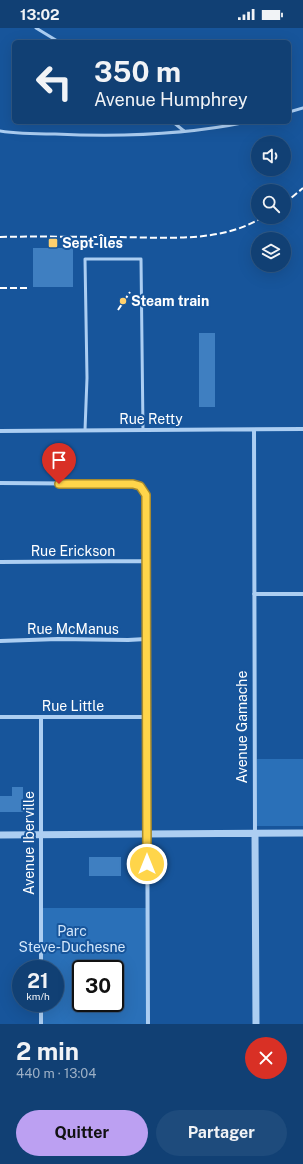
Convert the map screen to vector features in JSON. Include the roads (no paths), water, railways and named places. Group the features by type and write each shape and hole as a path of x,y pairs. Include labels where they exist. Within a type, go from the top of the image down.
{"street":[{"name":"Rue Retty","path":"0,430 303,429"},
{"name":"Avenue Gamache","path":"254,430 256,1024"},
{"path":"0,483 133,484 140,486 146,495 145,561 148,1024"},
{"name":"Rue Erickson","path":"0,562 145,561"},
{"path":"254,594 303,594"},
{"name":"Rue McManus","path":"0,641 58,639 146,639"},
{"name":"Rue Little","path":"0,717 146,717"},
{"name":"Avenue Iberville","path":"41,717 41,960"},
{"path":"0,835 303,833"},
{"path":"41,1012 41,1024"}],"lane":[{"path":"36,28 56,40"},
{"path":"291,111 303,108"},
{"path":"175,124 184,131"},
{"path":"0,131 74,135 143,135 238,124"},
{"path":"86,430 87,378 85,259 141,259 143,430"}],"railway":[{"path":"291,198 303,188"},
{"path":"0,237 191,237 228,232 251,223"},
{"path":"0,288 29,288"},
{"path":"118,310 130,292"}],"place":[{"name":"Sept-Îles","path":"53,243"},
{"name":"Steam train","path":"123,301"}],"park label":[{"name":"Parc Steve-Duchesne","path":"72,940"}]}
